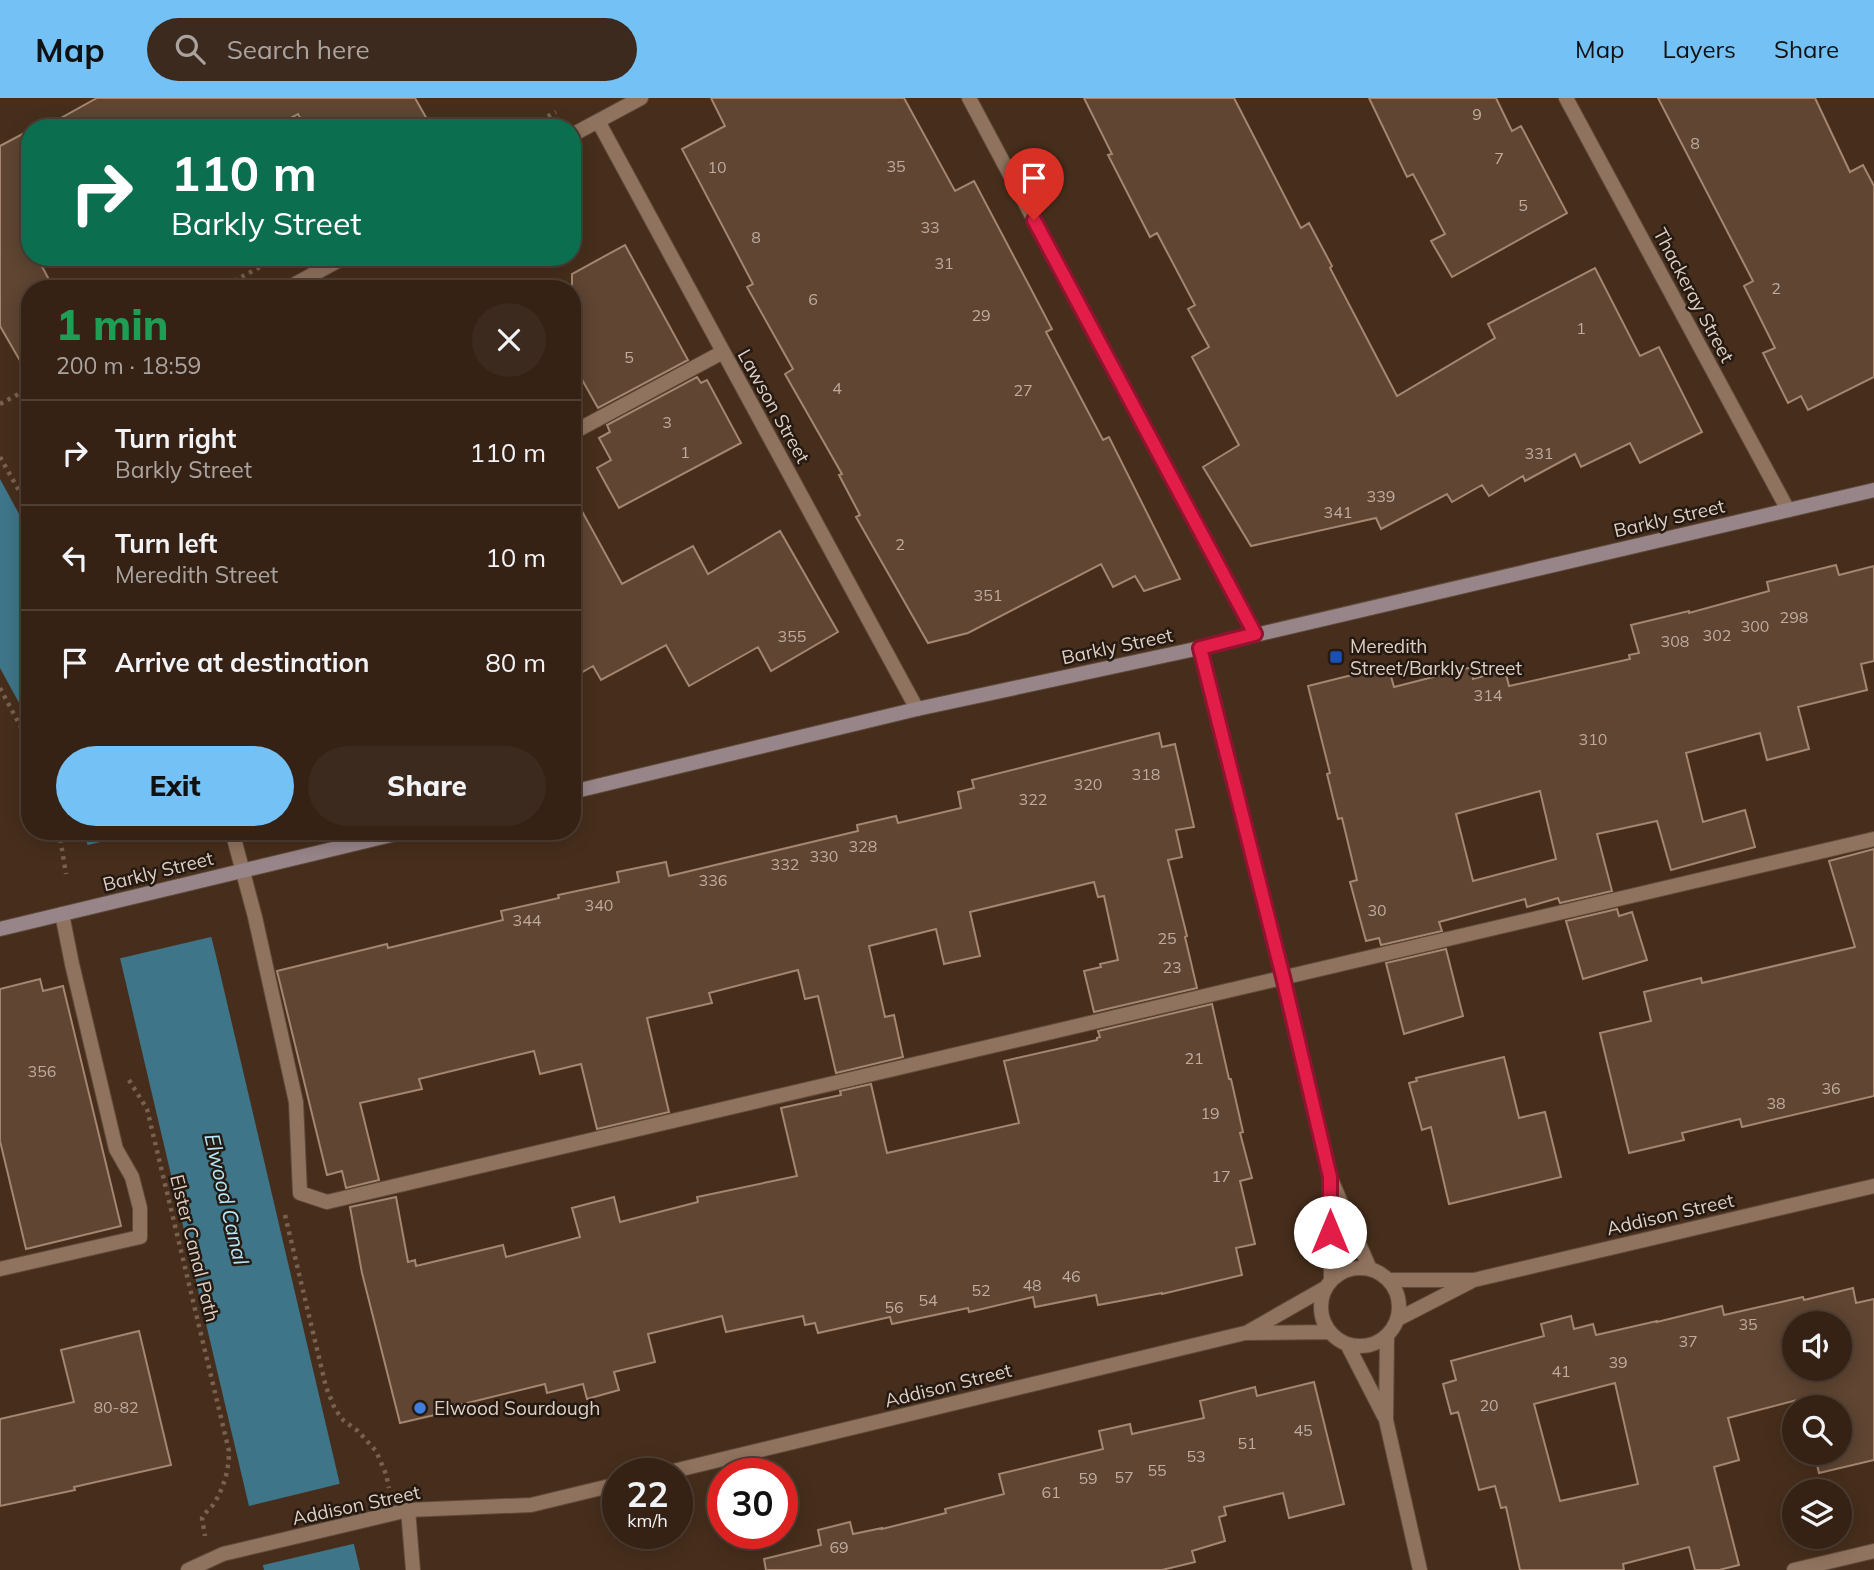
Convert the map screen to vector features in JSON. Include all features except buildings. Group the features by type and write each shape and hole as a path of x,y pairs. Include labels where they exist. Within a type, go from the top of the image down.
{"main road":[{"name":"Barkly Street","path":"581,790 917,709 1200,648 1874,490"},
{"name":"Barkly Street","path":"0,929 371,840"}],"street":[{"path":"581,130 640,98"},
{"path":"970,98 1255,634"},
{"name":"Thackeray Street","path":"1566,98 1788,510"},
{"name":"Lawson Street","path":"598,121 917,709"},
{"path":"303,280 328,266"},
{"path":"581,428 723,352"},
{"path":"1200,648 1330,1177 1370,1269"},
{"path":"234,840 255,917 296,1102 300,1193 327,1202 1874,838"},
{"path":"0,1269 140,1237 141,1208 132,1177 116,1149 62,914"},
{"path":"1328,1284 1348,1269 1359,1267 1380,1273 1389,1280 1399,1298 1400,1308 1394,1328 1378,1342 1358,1346 1338,1339 1324,1322 1321,1311 1328,1284 1330,1177"},
{"name":"Addison Street","path":"1389,1280 1474,1280 1874,1186"},
{"name":"Addison Street","path":"1398,1319 1474,1280"},
{"name":"Addison Street","path":"1245,1333 1328,1284"},
{"name":"Addison Street","path":"693,1466 1245,1333 1330,1332"},
{"path":"1387,1336 1386,1420 1419,1570"},
{"path":"1347,1344 1386,1420"},
{"name":"Addison Street","path":"188,1570 212,1564 250,1548 408,1510 531,1505 602,1488"},
{"path":"408,1510 413,1570"},
{"path":"1794,1570 1874,1551"}],"path":[{"path":"236,280 262,266"},
{"path":"0,404 21,393"},
{"path":"0,457 21,494"},
{"path":"0,688 21,727"},
{"path":"60,840 66,874"},
{"name":"Elster Canal Path","path":"126,1076 147,1109 229,1451 227,1477 213,1504 202,1518 212,1564"},
{"path":"300,1193 284,1213 326,1387 335,1409 344,1421 358,1430 376,1451 386,1474 388,1487 408,1510"}],"water":[{"path":"0,479 21,518 21,706 0,668"},
{"name":"Elwood Canal","path":"86,840 187,840 360,1570 264,1570 120,958"}],"pier":[{"path":"109,840 190,840 215,936 117,959 84,846"},
{"path":"343,1483 357,1543 259,1566 245,1507"}],"place":[{"name":"Meredith Street/Barkly Street","path":"1336,657"},
{"name":"Elwood Sourdough","path":"420,1408"}],"route":[{"path":"1034,220 1255,634 1200,648 1330,1177 1330,1232"}]}
